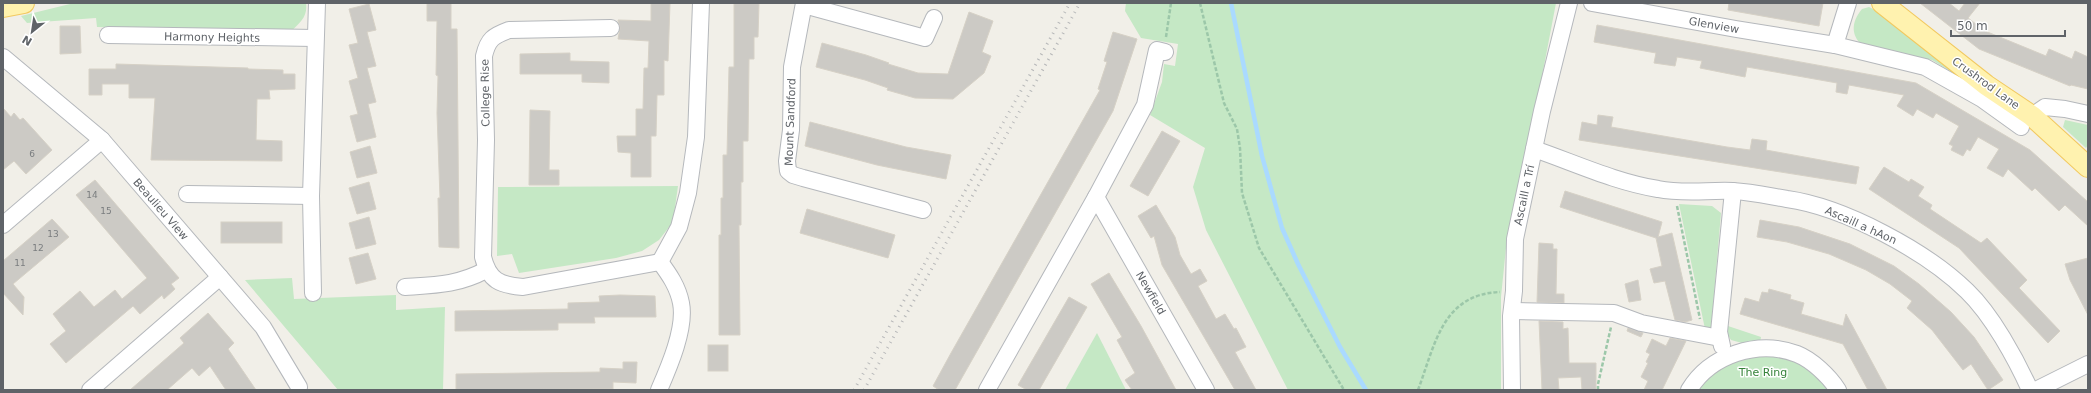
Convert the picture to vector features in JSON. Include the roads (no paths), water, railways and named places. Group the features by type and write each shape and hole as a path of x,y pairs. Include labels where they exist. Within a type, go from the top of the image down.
{"main road":[{"path":"3,7 24,3"},
{"name":"Crushrod Lane","path":"1882,3 1986,85 2026,121 2088,167"}],"street":[{"path":"313,293 311,196 317,3"},
{"path":"660,262 679,227 688,193 696,137 701,3"},
{"name":"Ascaill a Trí","path":"1512,390 1512,310 1515,239 1568,3"},
{"name":"Glenview","path":"1592,3 1728,28 1835,45 1925,67 1952,80 1982,98 2026,121"},
{"path":"1835,45 1848,3"},
{"name":"Mount Sandford","path":"923,210 814,182 793,175 788,170 787,161 791,130 792,67 804,4 925,38 934,18"},
{"name":"College Rise","path":"486,270 483,257 486,140 484,56 487,44 497,34 509,30 611,28"},
{"name":"Harmony Heights","path":"108,35 315,38"},
{"path":"987,390 1096,197 1145,104 1157,50 1165,52"},
{"name":"Beaulieu View","path":"3,57 102,140 263,327 299,387"},
{"path":"2026,121 2045,107 2065,109 2088,114"},
{"path":"3,225 102,140"},
{"name":"Ascaill a hAon","path":"1534,149 1624,180 1658,189 1733,191 1789,199 1835,211 1898,240 1967,292 1990,320 2015,359 2030,390"},
{"path":"1725,357 1719,332 1733,191"},
{"path":"187,194 311,196"},
{"name":"Newfield","path":"1096,197 1206,390"},
{"path":"405,287 450,284 471,278 486,270 496,280 505,285 523,287 660,262"},
{"path":"659,390 671,361 680,325 681,304 673,280 660,262"},
{"path":"90,390 220,277"},
{"path":"1512,310 1614,313 1640,322 1720,338"},
{"path":"1689,390 1693,383 1710,366 1725,357 1761,348 1780,349 1797,354 1820,370 1838,390"},
{"path":"2036,390 2088,364"}],"waterway":[{"path":"1231,3 1262,156 1282,228 1298,264 1340,347 1366,390"}],"railway":[{"path":"854,390 1070,3"},
{"path":"864,390 1080,3"}],"park label":[{"name":"The Ring","path":"1763,372"}]}
